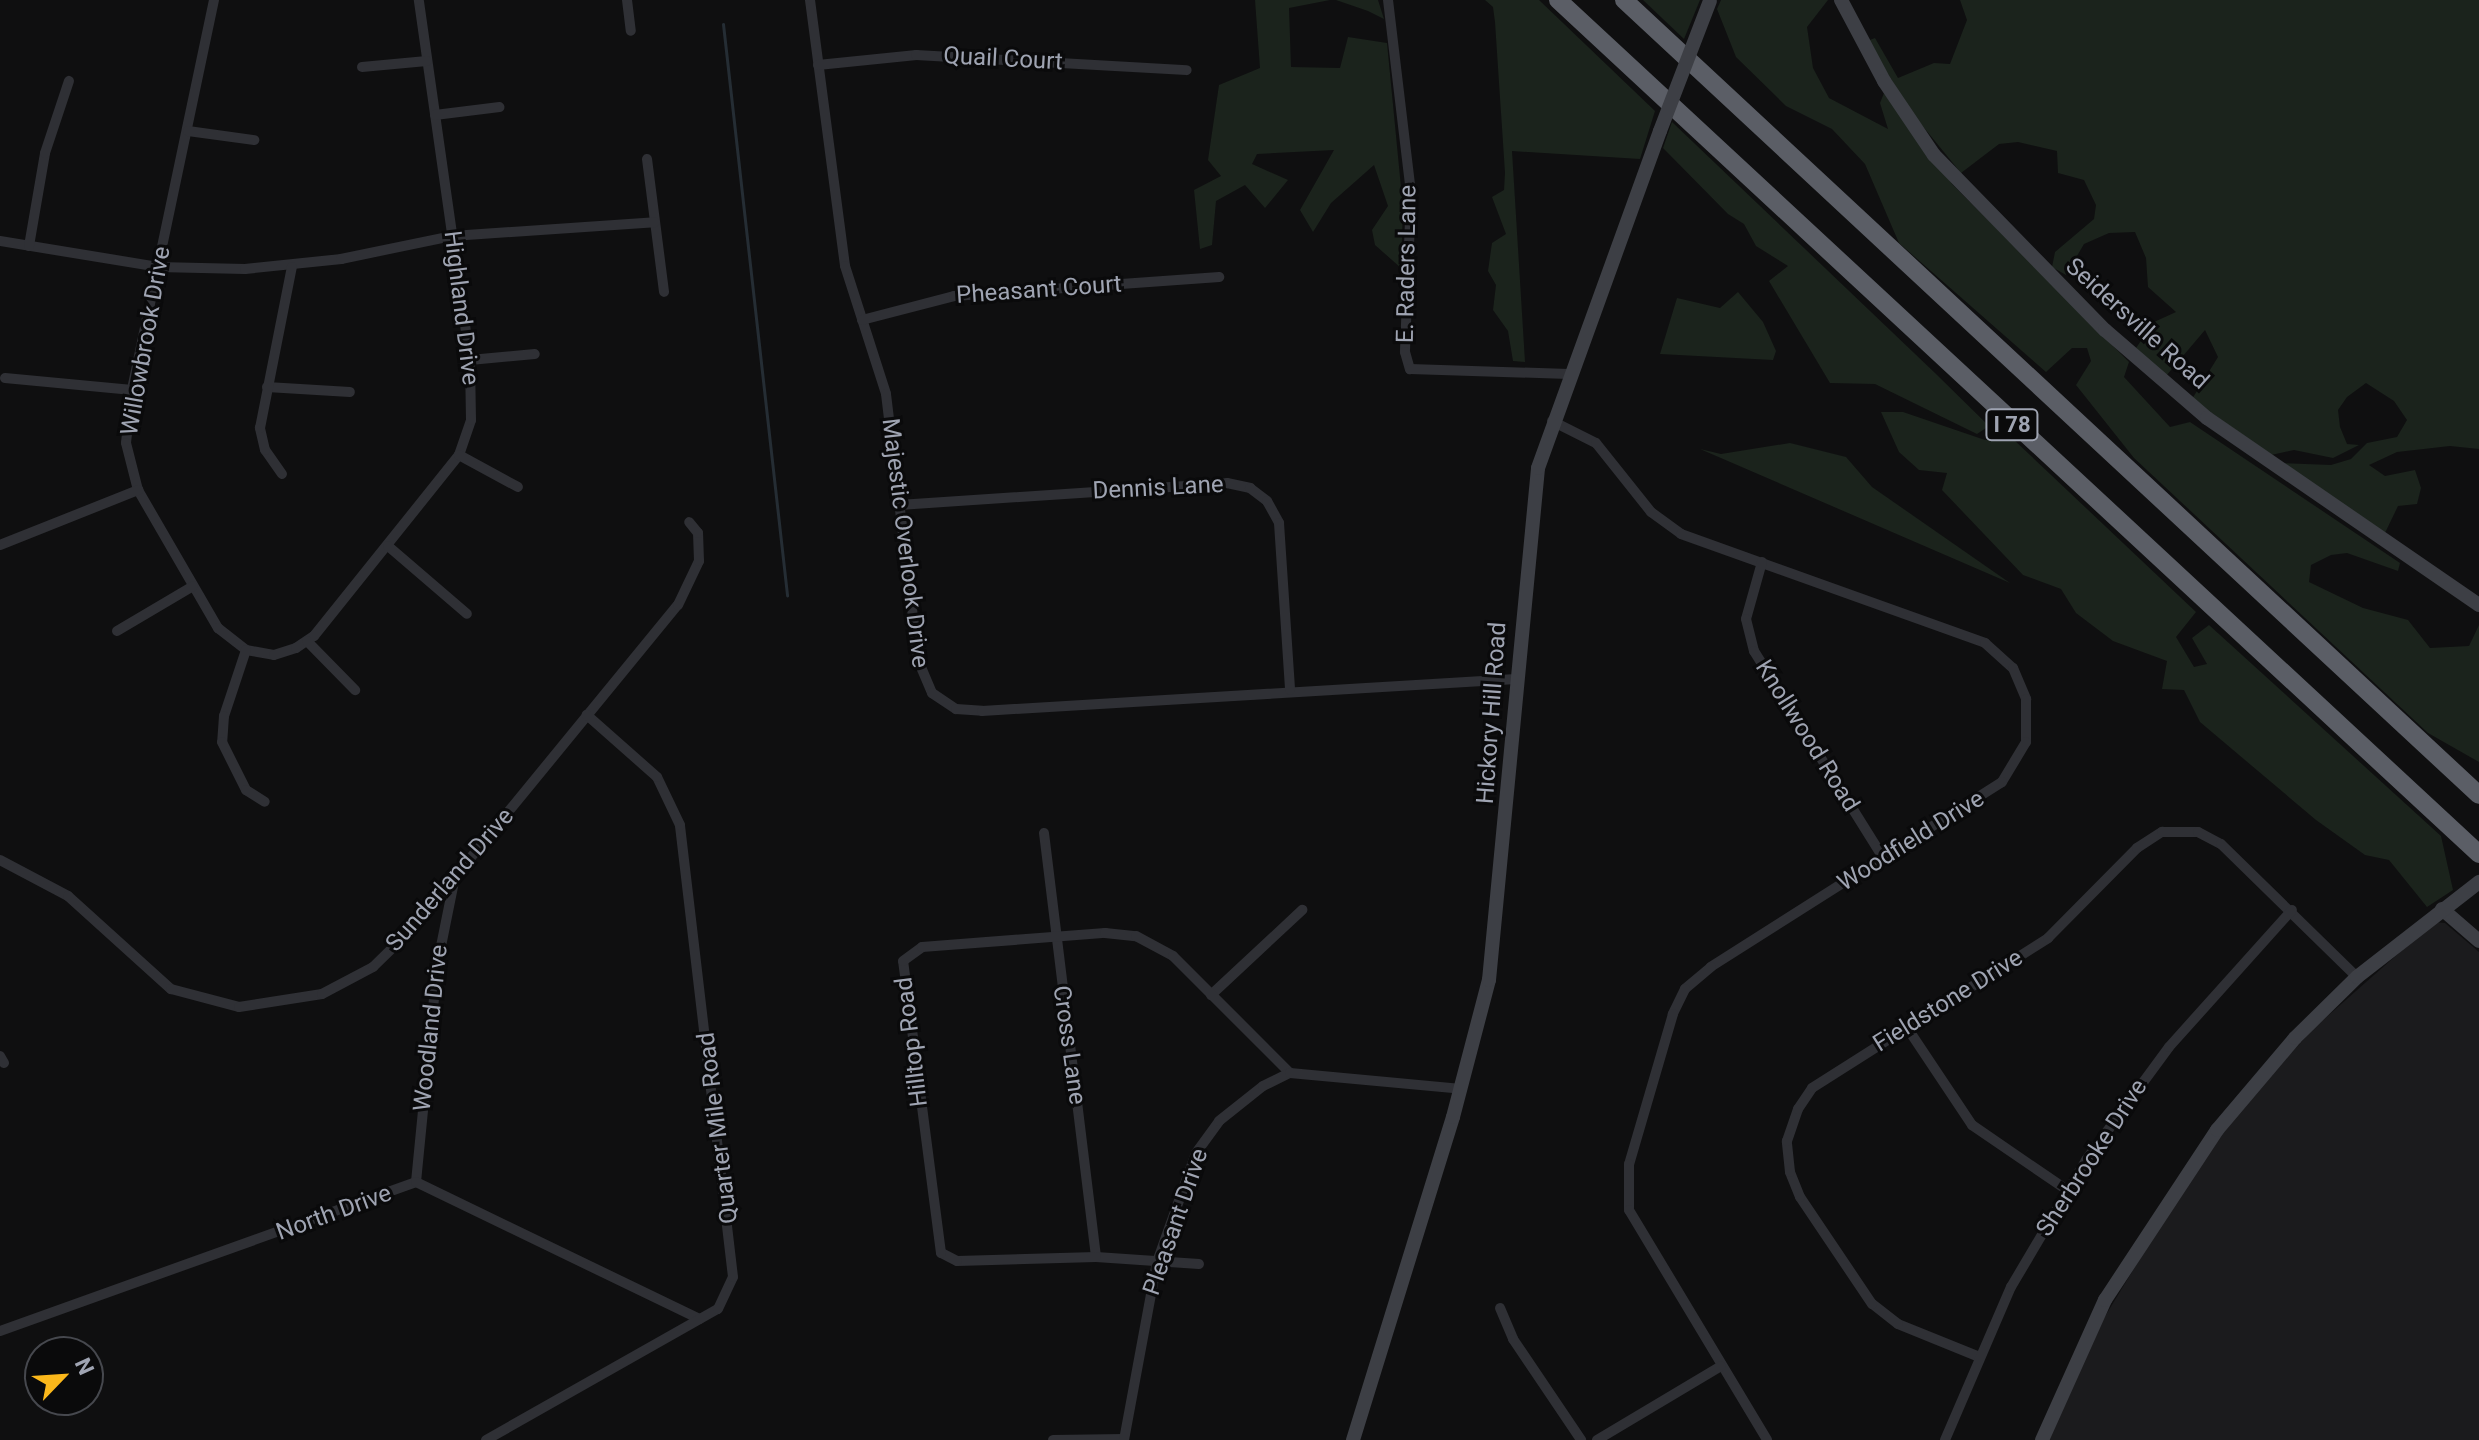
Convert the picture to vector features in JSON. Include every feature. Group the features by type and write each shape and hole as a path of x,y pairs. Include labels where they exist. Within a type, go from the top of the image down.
{"highway":[{"name":"I 78","path":"1558,0 2474,850"},
{"name":"I 78","path":"1624,0 2479,795"}],"street":[{"name":"Willowbrook Drive","path":"214,0 132,390 126,443 138,490 193,586 218,628 246,650"},
{"name":"Highland Drive","path":"307,641 388,546 459,455 471,420 470,360 419,0"},
{"path":"627,0 631,31"},
{"name":"Majestic Overlook Drive","path":"810,0 845,266 886,394 921,673 932,693 948,705 982,711 1290,690 1516,679"},
{"name":"E. Raders Lane","path":"1388,0 1411,194 1405,352 1410,369 1569,374"},
{"name":"Hickory Hill Road","path":"1353,1440 1461,1089 1493,958 1530,512 1552,421 1710,0"},
{"name":"Seidersville Road","path":"1841,0 1884,81 1934,155 2105,330 2207,418 2479,605"},
{"name":"Quail Court","path":"818,65 916,55 1187,70"},
{"path":"362,67 427,61"},
{"path":"29,246 45,153 69,81"},
{"path":"435,115 500,107"},
{"path":"188,131 254,140"},
{"path":"647,159 664,292"},
{"path":"0,241 158,267 292,267 452,236 655,222"},
{"path":"282,474 262,441 267,387 292,267"},
{"name":"Pheasant Court","path":"862,320 939,298 1219,277"},
{"path":"470,360 535,354"},
{"path":"5,378 132,390"},
{"path":"267,387 350,392"},
{"name":"Woodfield Drive","path":"1552,421 1596,443 1651,512 1681,534 1985,643 2006,660 2023,688 2028,730 2010,772 1992,790 1711,967 1685,989 1673,1014 1629,1164 1627,1198 1642,1236 1767,1440"},
{"path":"459,455 518,487"},
{"name":"Dennis Lane","path":"899,505 1227,483 1250,488 1267,501 1279,523 1290,690"},
{"path":"0,545 138,490"},
{"name":"Sunderland Drive","path":"0,860 68,896 171,989 239,1007 297,1002 363,973 414,927 685,594 700,547 698,533 689,522"},
{"path":"388,546 467,614"},
{"name":"Knollwood Road","path":"1762,562 1746,619 1754,651 1884,859"},
{"path":"117,631 193,586"},
{"path":"265,802 246,790 222,742 224,716 246,650 282,654 307,641 355,690"},
{"name":"Quarter Mile Road","path":"486,1440 718,1309 729,1295 733,1267 684,846 676,812 657,777 587,715"},
{"name":"Fieldstone Drive","path":"1977,1356 1898,1324 1872,1304 1800,1197 1790,1172 1789,1133 1803,1099 1823,1079 2064,927 2137,848 2162,832 2210,836 2292,910 2357,977"},
{"name":"Cross Lane","path":"1044,833 1054,937 1096,1257"},
{"name":"Woodland Drive","path":"416,1182 437,966 456,876"},
{"path":"2042,1440 2105,1300 2183,1175 2256,1081 2357,977 2479,882"},
{"path":"2442,909 2479,941"},
{"path":"1211,995 1302,910"},
{"name":"Sherbrooke Drive","path":"1945,1440 1977,1356 2067,1190 2144,1077 2292,910"},
{"name":"Hilltop Road","path":"1199,1264 1096,1257 957,1261 941,1253 935,1234 903,961 922,947 1114,933 1145,939 1173,956 1290,1073"},
{"path":"1906,1026 1972,1125 2067,1190"},
{"path":"1290,1073 1461,1089"},
{"name":"Pleasant Drive","path":"1124,1439 1157,1262 1202,1142 1249,1096 1290,1073"},
{"name":"North Drive","path":"0,1331 416,1182 700,1319"},
{"path":"1500,1308 1513,1339 1581,1440"},
{"path":"1597,1440 1721,1366"},
{"path":"1053,1440 1124,1439"}],"shaded area":[{"path":"1255,0 1330,0 1289,8 1291,67 1340,68 1348,37 1387,43 1403,208 1401,268 1375,245 1372,230 1388,206 1374,165 1331,203 1313,232 1300,210 1334,150 1257,154 1252,164 1288,180 1265,208 1245,185 1216,201 1212,245 1200,249 1194,190 1221,176 1208,160 1219,85 1260,68"},
{"path":"1336,0 1378,0 1384,19 1368,11"},
{"path":"1485,0 1539,0 1655,111 1640,159 1512,151 1525,362 1513,361 1508,331 1493,310 1496,285 1488,271 1492,243 1506,234 1492,197 1504,190 1505,173 1495,22 1493,7"},
{"path":"1643,0 1700,0 1684,39"},
{"path":"1721,0 1828,0 1807,27 1813,68 1829,98 1888,129 1880,103 1884,93 1952,184 2129,362 2124,377 2170,427 2190,422 2400,563 2398,571 2347,553 2331,555 2311,565 2309,582 2363,608 2408,620 2430,648 2469,646 2479,625 2479,762 2428,733 2134,458 2076,385 2091,361 2087,348 2072,348 2046,372 1899,243 1865,164 1832,129 1786,106 1736,57 1717,9"},
{"path":"1960,0 2479,0 2479,449 2450,446 2397,452 2369,465 2385,476 2415,470 2421,488 2417,504 2398,506 2384,535 2283,463 2331,465 2351,459 2367,443 2397,437 2407,420 2394,401 2366,383 2347,397 2338,410 2340,427 2347,444 2359,445 2333,458 2294,450 2271,455 2192,399 2218,357 2205,330 2166,376 2136,348 2154,322 2176,312 2148,287 2146,258 2135,232 2109,233 2084,244 2066,275 2052,267 2055,252 2094,219 2096,205 2084,180 2058,173 2057,151 2018,142 1999,144 1961,173 1912,113 1867,41 1875,38 1898,78 1934,63 1950,64 1967,20"},
{"path":"1672,122 1989,426 1977,434 1875,384 1830,383 1769,281 1788,266 1756,246 1744,224 1728,214 1663,148"},
{"path":"1738,292 1763,322 1776,351 1773,360 1660,354 1677,298 1720,308"},
{"path":"1881,412 1903,412 1985,440 2013,439 2196,612 2176,637 2194,667 2207,664 2192,638 2209,625 2441,836 2453,890 2427,907 2389,860 2365,855 2316,820 2200,722 2184,690 2162,689 2167,661 2113,641 2076,613 2061,589 2023,575 1942,490 1947,473 1919,470 1899,452"},
{"path":"1790,443 1846,457 1872,487 2010,583 1700,449 1721,454"},
{"path":"2434,922 2445,923 2479,952 2479,1440 2048,1440 2101,1323 2187,1181 2242,1108 2313,1029"}],"waterway":[{"path":"723,24 787,595"}]}
